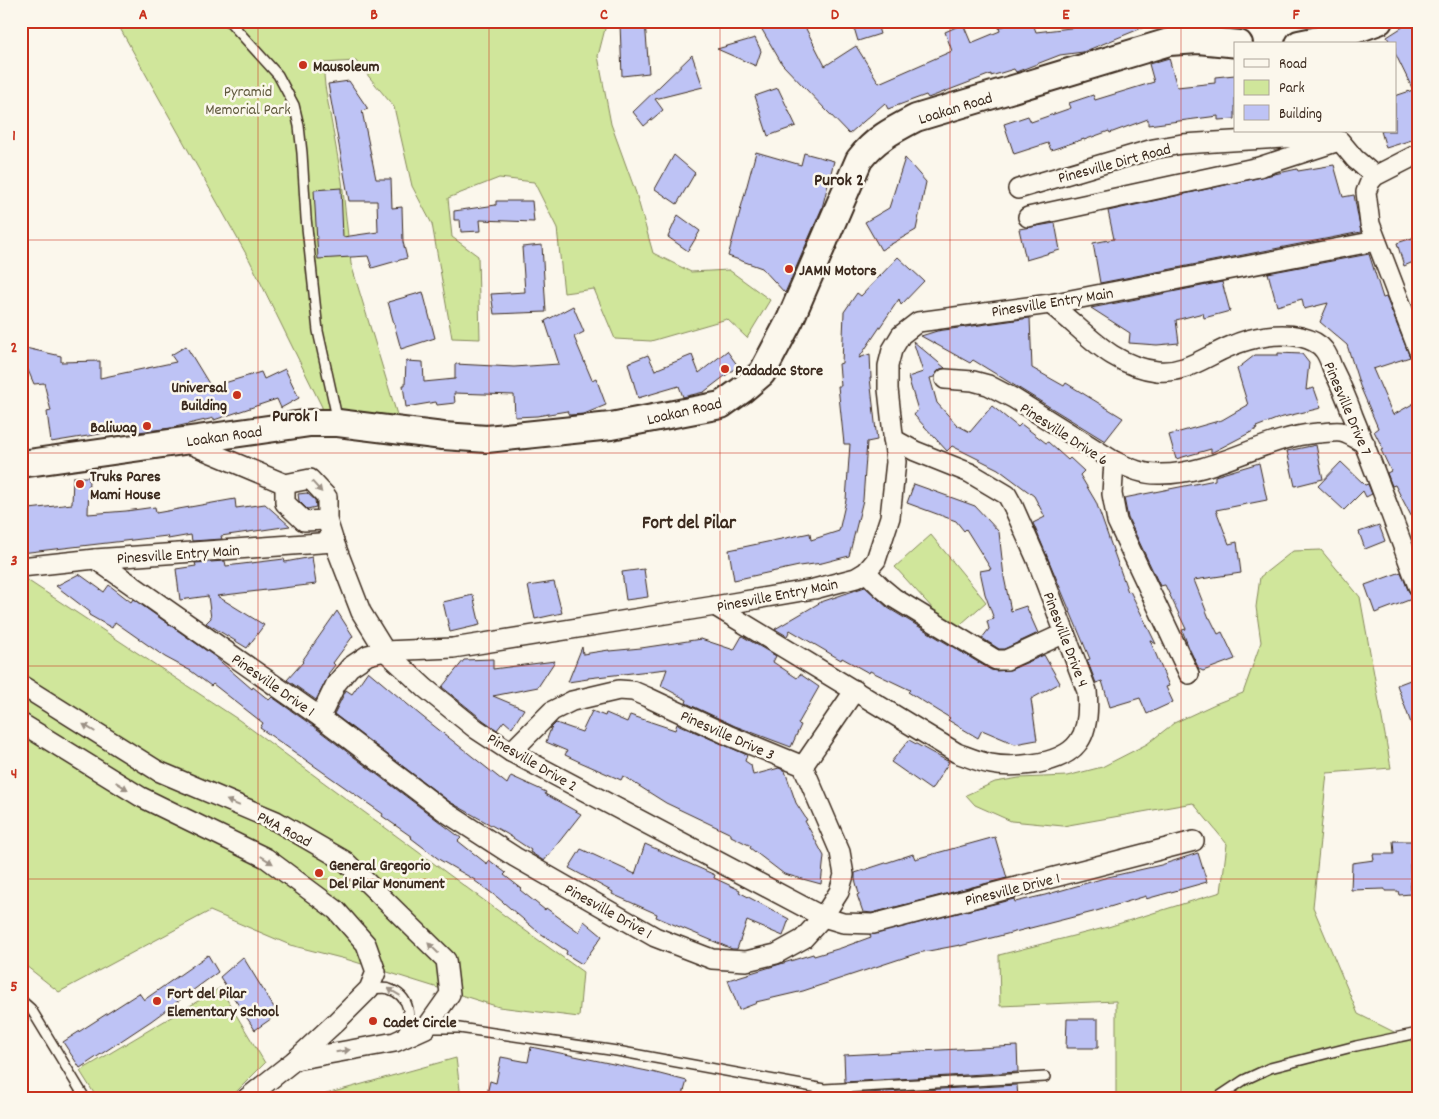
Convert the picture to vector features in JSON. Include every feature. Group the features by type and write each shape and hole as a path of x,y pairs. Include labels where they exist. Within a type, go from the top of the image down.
{"main road":[{"path":"1309,42 1338,36 1379,21"},
{"name":"Loakan Road","path":"21,464 310,423 338,423 442,436 487,439 611,426 720,405 762,373 790,320 859,160 870,146 889,132 916,118 1169,42 1198,40 1234,44"}],"street":[{"name":"Pinesville Dirt Road","path":"1018,189 1153,149 1182,144 1318,136 1330,137 1340,141"},
{"path":"1028,217 1259,167 1340,141 1355,159 1375,176"},
{"path":"1413,161 1375,176 1366,192 1370,224 1418,349"},
{"name":"Pinesville Entry Main","path":"320,717 336,684 350,668 368,655 385,651 453,648 715,606 814,589 856,578 866,572 876,560 890,517 896,462 888,389 888,366 892,350 900,335 918,322 1050,304 1376,242"},
{"name":"Pinesville Drive 7","path":"1050,304 1101,348 1118,360 1156,371 1170,371 1191,366 1230,346 1268,335 1296,336 1311,340 1324,348 1365,444 1418,586"},
{"name":"Pinesville Drive 6","path":"946,378 974,381 988,385 1013,398 1114,461 1112,494 1117,522 1189,674"},
{"path":"1114,461 1142,472 1162,474 1192,471 1210,466 1282,439 1301,435 1340,432 1352,435 1365,444"},
{"path":"182,440 285,484 310,479 327,497 328,520 304,521 285,503 285,484"},
{"name":"Pinesville Drive 4","path":"715,606 957,753 989,764 1012,767 1046,762 1066,754 1081,739 1087,726 1089,710 1087,692 1037,560 1014,506 1007,495 970,473 893,440"},
{"name":"Pinesville Drive 2","path":"328,520 334,542 361,612 385,651 425,688 476,729 511,752 823,917"},
{"name":"Pinesville Entry Main","path":"21,567 95,559 334,542"},
{"name":"Pinesville Drive 1","path":"95,559 320,717 444,811 515,857 656,937 712,959 746,961 776,954 803,939 823,917 843,923 873,924 1194,841"},
{"path":"866,572 894,598 996,660 1006,660 1065,633"},
{"name":"PMA Road","path":"21,685 158,770 276,821 345,861 446,960 450,994 426,1028"},
{"name":"Pinesville Drive 3","path":"511,752 552,711 572,701 619,690 633,691 730,736 803,766"},
{"path":"823,917 839,892 844,874 840,852 803,766 855,690"},
{"path":"21,723 141,797 266,858 336,910 366,944 376,972 369,989 295,1060 247,1098"},
{"path":"295,1060 395,1042 426,1028"}],"lane":[{"path":"229,21 278,75 294,105 302,153 306,218 318,331 338,423"},
{"path":"369,989 388,988 400,995 409,1009 408,1026 395,1042"},
{"path":"21,1000 30,1009 85,1098"},
{"path":"426,1028 459,1028 617,1051 824,1089 1045,1077"},
{"path":"1217,1098 1244,1080 1270,1068 1356,1046 1418,1033"}],"green space":[{"name":"Pyramid Memorial Park","path":"116,21 607,21 598,56 611,124 636,193 653,253 691,272 729,270 770,300 747,338 727,319 651,341 615,339 594,289 564,293 557,228 534,182 499,178 448,198 452,237 478,256 480,339 452,338 432,224 412,186 394,107 356,61 323,63 325,86 342,181 351,264 398,418 322,416 322,407 250,261"},
{"path":"931,535 986,602 953,631 895,567"},
{"path":"1321,550 1360,597 1391,768 1327,773 1313,907 1358,1014 1418,1044 1418,1098 1116,1098 1116,1001 1000,1006 999,955 1108,927 1221,892 1227,844 1193,803 1063,826 1011,821 975,805 966,795 995,782 1019,778 1067,776 1102,767 1147,744 1174,723 1243,693 1261,642 1256,607 1260,577 1293,551"},
{"path":"21,576 239,720 583,972 579,1017 499,1007 349,960 290,945 210,911 59,992 21,962"},
{"path":"220,988 265,1063 230,1098 97,1098 80,1071"},
{"path":"456,1058 461,1098 312,1098"}],"building":[{"path":"629,21 645,21 649,73 622,76 620,24 628,23"},
{"path":"757,21 802,21 825,66 856,46 879,83 952,51 945,32 963,24 971,43 1000,31 999,28 1017,21 1032,21 1036,32 1079,27 1076,21 1159,21 1083,52 1060,55 1016,72 1014,69 991,76 991,74 928,98 926,95 888,109 885,103 849,134 782,64"},
{"path":"852,21 876,21 880,34 858,41"},
{"path":"1412,21 1418,21 1418,138 1386,148 1381,132 1396,132 1396,96 1413,90 1396,55 1396,42 1390,42 1387,37"},
{"path":"755,38 761,51 756,66 717,49"},
{"path":"692,55 703,87 655,99 663,110 644,126 633,112"},
{"path":"1169,58 1177,87 1215,83 1215,77 1234,75 1234,119 1218,120 1218,116 1148,125 1148,119 1110,133 1109,131 1051,150 1048,143 1014,154 1004,124 1028,116 1031,122 1071,108 1069,103 1093,95 1095,100 1154,82 1149,64"},
{"path":"349,81 368,109 362,111 376,179 391,179 392,208 402,207 403,242 407,258 372,268 368,256 318,259 314,190 341,188 343,237 378,232 377,201 349,201 328,84"},
{"path":"778,88 796,126 768,136 755,96"},
{"path":"756,152 801,165 804,153 834,161 822,208 785,293 762,268 728,256"},
{"path":"674,155 695,173 677,204 655,189"},
{"path":"905,158 926,182 916,230 881,250 865,222 889,208"},
{"path":"1334,165 1343,197 1354,195 1361,232 1100,283 1093,243 1114,239 1108,211 1297,169 1298,171"},
{"path":"496,201 532,201 534,222 480,220 481,231 461,232 460,220 454,220 454,211 496,205"},
{"path":"678,215 700,231 688,251 668,237"},
{"path":"1055,223 1060,250 1026,260 1019,229"},
{"path":"1418,236 1418,260 1404,266 1397,243"},
{"path":"542,245 546,312 494,314 491,294 525,292 522,247"},
{"path":"1369,254 1383,298 1386,297 1410,357 1373,369 1393,415 1418,401 1418,529 1395,485 1392,486 1387,473 1391,471 1374,431 1378,428 1360,386 1347,345 1320,322 1328,303 1304,309 1302,299 1277,306 1268,273"},
{"path":"898,257 924,281 901,305 899,299 859,358 870,354 870,378 877,440 867,442 863,500 849,556 734,580 729,550 810,533 811,540 839,531 846,500 850,444 844,444 838,386 841,386 839,364 842,363 844,312 857,293 861,296"},
{"path":"1222,282 1230,311 1204,318 1203,313 1176,320 1179,343 1157,345 1129,343 1130,333 1091,308"},
{"path":"423,292 435,338 401,349 388,302"},
{"path":"573,306 584,332 574,337 592,380 596,378 606,405 584,414 569,415 567,411 537,416 515,417 514,395 454,393 455,403 437,405 436,402 406,407 403,385 405,385 406,361 423,362 424,382 455,379 455,364 514,367 559,364 545,321"},
{"path":"1030,318 1032,368 1064,386 1066,383 1123,418 1105,441 973,360 970,363 921,336 937,331"},
{"path":"913,341 945,368 940,369 934,377 930,378 937,403 957,425 970,432 992,406 1018,427 1021,424 1046,443 1048,442 1084,471 1080,475 1096,502 1128,592 1130,591 1156,644 1150,640 1169,686 1166,687 1173,702 1147,714 1140,698 1110,707 1102,681 1096,683 1087,660 1090,659 1033,523 1045,517 1034,496 998,469 952,446 947,451 914,415 918,410 908,377 923,372"},
{"path":"186,346 211,387 261,372 264,379 285,369 299,398 281,408 277,399 214,420 214,418 171,428 138,432 137,428 51,442 47,412 51,411 44,383 34,384 21,354 21,347 61,356 61,362 100,361 100,378 176,362 171,355"},
{"path":"727,351 738,366 704,392 683,397 679,386 638,398 628,363 648,355 655,370 692,355 699,373"},
{"path":"1278,353 1302,354 1309,363 1306,390 1314,388 1321,408 1279,418 1256,427 1257,429 1211,453 1211,449 1176,459 1169,435 1222,420 1248,405 1237,369 1255,355 1278,355"},
{"path":"1316,445 1323,479 1295,486 1287,451"},
{"path":"1341,462 1365,485 1368,484 1372,494 1366,497 1363,491 1344,510 1318,486"},
{"path":"1259,463 1267,500 1216,510 1229,544 1237,542 1241,573 1194,580 1209,618 1218,634 1222,632 1235,659 1203,671 1199,669 1189,648 1182,630 1186,629 1165,585 1160,586 1128,518 1124,498 1215,480 1215,476"},
{"path":"73,477 89,477 88,514 155,507 156,513 235,499 236,508 265,504 290,526 221,536 222,539 192,541 191,535 168,539 167,536 21,553 21,510 72,504"},
{"path":"914,484 975,506 999,532 1004,577 1011,611 1026,606 1038,633 1004,649 999,649 982,638 989,629 987,621 994,619 985,594 980,571 991,569 966,529 964,531 956,521 907,503"},
{"path":"307,493 315,500 316,507 307,509 299,501 298,494"},
{"path":"1379,525 1385,541 1365,549 1359,532"},
{"path":"312,557 316,584 217,596 264,625 247,648 206,623 211,618 208,596 180,600 176,569 196,566 195,563 225,561 226,566 284,559 285,562"},
{"path":"644,569 648,597 626,600 622,572"},
{"path":"1401,572 1411,595 1417,597 1375,613 1365,585"},
{"path":"79,574 104,592 109,585 131,602 133,599 214,656 252,689 253,687 269,700 272,697 313,726 461,838 458,841 487,864 489,860 506,873 504,875 545,910 546,908 579,932 584,921 602,936 582,964 566,954 567,951 537,931 475,880 440,860 382,816 383,814 260,728 263,723 213,684 211,686 191,671 165,657 115,622 112,628 89,615 90,612 56,586"},
{"path":"554,582 562,613 535,619 528,586"},
{"path":"865,587 888,608 991,670 1010,670 1044,655 1060,683 1031,699 1037,740 1015,744 982,730 978,738 908,692 910,690 870,671 869,673 842,658 841,660 790,630 787,636 775,629 821,602"},
{"path":"473,595 480,625 450,632 443,602"},
{"path":"337,611 353,636 333,663 335,665 328,674 316,700 287,680 303,662"},
{"path":"742,636 776,656 773,662 797,678 800,674 819,687 798,724 801,725 791,747 735,726 686,703 687,700 661,686 667,669 568,682 582,647 583,654 701,639 734,650"},
{"path":"493,659 493,669 555,661 538,687 493,696 524,709 512,728 504,721 497,730 442,687 464,660"},
{"path":"368,671 507,784 511,776 546,792 545,794 581,814 544,861 507,834 450,802 334,714 346,690 352,694"},
{"path":"1418,677 1418,737 1416,737 1397,685"},
{"path":"592,711 605,716 606,713 627,722 630,715 675,730 677,724 747,755 745,761 751,765 753,775 779,768 785,771 796,803 807,820 805,821 824,856 821,884 784,874 750,848 751,846 731,836 731,834 666,803 623,776 621,780 580,762 565,755 567,751 546,742 551,728 556,723 582,732"},
{"path":"909,740 949,762 931,790 891,762"},
{"path":"995,837 1007,878 872,913 863,912 857,895 859,894 855,873 913,854 915,859"},
{"path":"1393,841 1418,841 1418,864 1410,864 1411,894 1399,895 1398,891 1385,891 1385,889 1351,890 1352,863 1374,860 1373,854 1394,854"},
{"path":"645,844 715,875 714,878 740,890 739,892 789,919 783,936 747,921 737,949 732,949 656,917 657,914 612,894 613,892 569,868 581,849 635,874"},
{"path":"1198,853 1207,882 1146,899 1146,896 1093,912 960,946 918,953 803,991 756,1002 739,1010 728,980 813,954 814,956 841,948 871,937 870,935 1014,899 1015,902 1045,895 1108,877 1161,865"},
{"path":"208,955 218,972 151,1021 80,1068 63,1042 139,993 144,1000"},
{"path":"243,957 278,1014 255,1030 220,977"},
{"path":"1067,1019 1098,1019 1098,1048 1066,1048"},
{"path":"1017,1046 1018,1072 845,1082 844,1055"},
{"path":"531,1047 687,1081 682,1098 486,1098 490,1081 496,1083 501,1057 528,1062"},
{"path":"1017,1085 1018,1098 847,1098 847,1094"}],"place":[{"name":"Mausoleum","path":"303,65"},
{"name":"JAMN Motors","path":"789,269"},
{"name":"Padadac Store","path":"725,369"},
{"name":"Universal Building","path":"237,395"},
{"name":"Baliwag","path":"147,426"},
{"name":"Truks Pares Mami House","path":"80,484"},
{"name":"General Gregorio Del Pilar Monument","path":"319,873"},
{"name":"Fort del Pilar Elementary School","path":"157,1001"},
{"name":"Cadet Circle","path":"373,1021"}],"district":[{"name":"Purok 2","path":"839,179"},
{"name":"Purok 1","path":"295,415"},
{"name":"Fort del Pilar","path":"689,521"}]}
